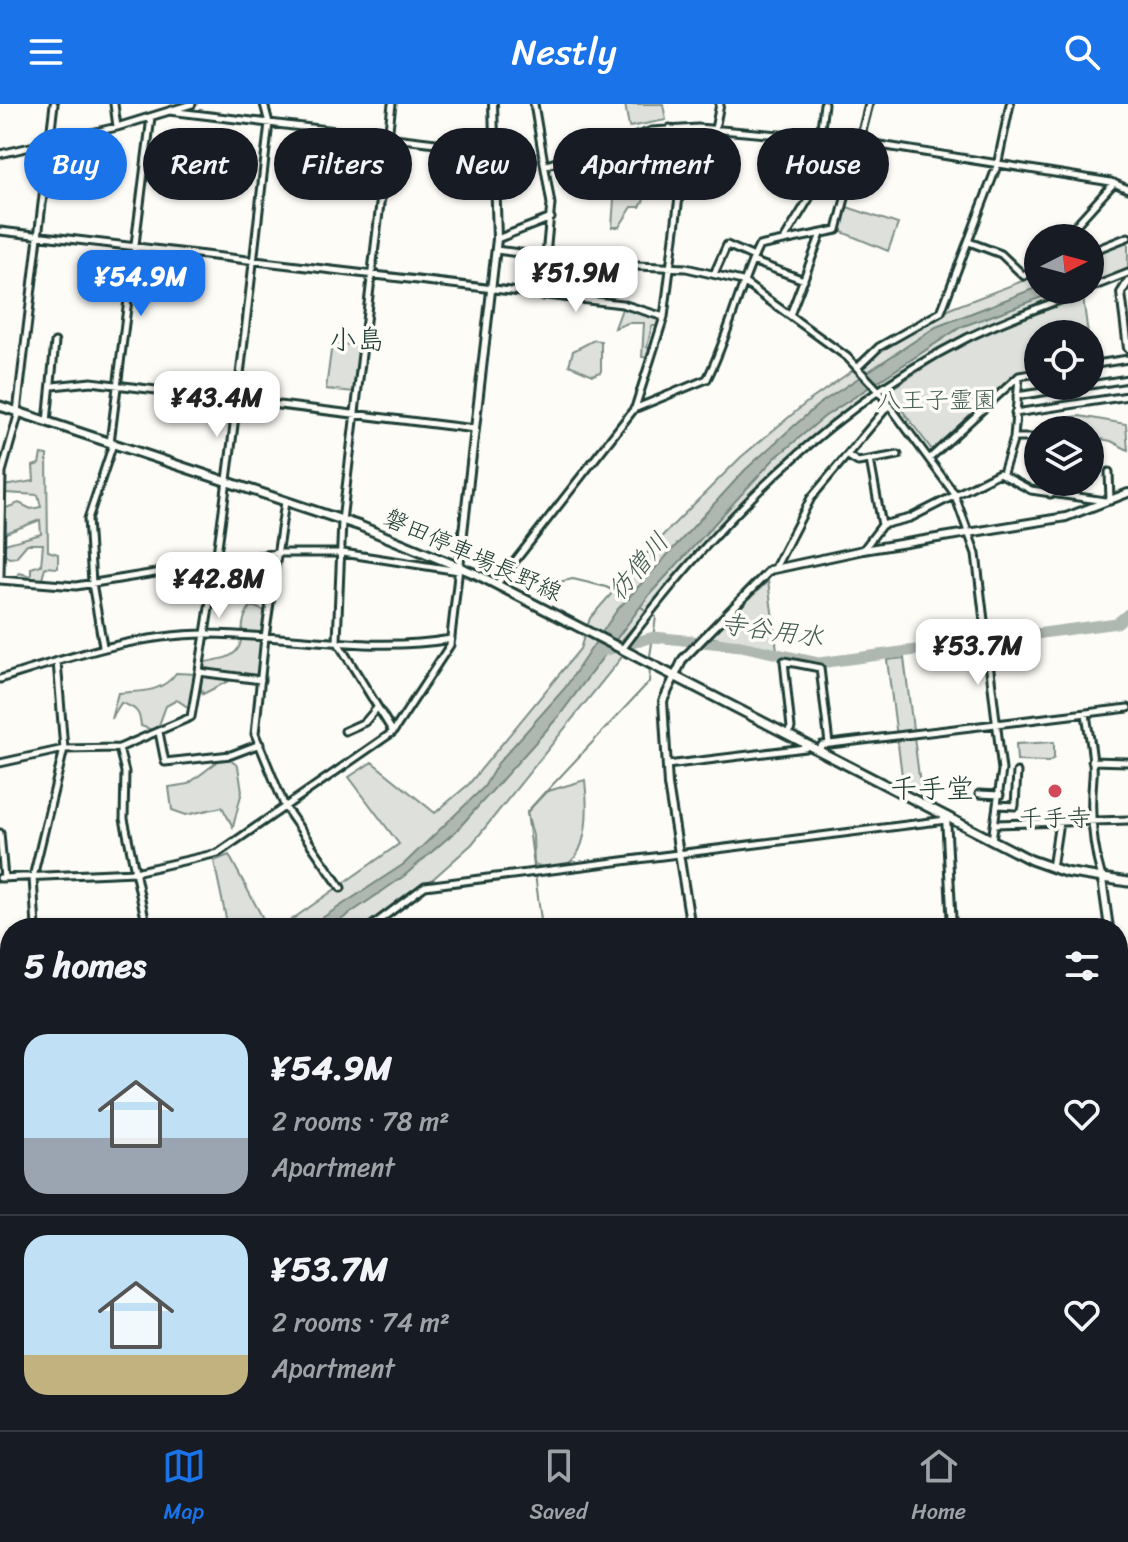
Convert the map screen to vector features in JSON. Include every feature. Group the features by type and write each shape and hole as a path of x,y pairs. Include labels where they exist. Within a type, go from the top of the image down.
{"main road":[{"name":"磐田停車場長野線","path":"0,406 342,521 497,584 992,841 1052,868 1128,882"}],"street":[{"path":"51,128 54,104"},
{"path":"114,104 117,127"},
{"path":"112,128 192,104"},
{"path":"0,763 64,749 119,748 191,717 227,482 269,123 264,104"},
{"path":"389,128 392,104"},
{"path":"493,104 494,128"},
{"path":"534,104 547,165 551,218 542,296"},
{"path":"715,128 720,104"},
{"path":"821,128 824,104"},
{"path":"864,128 869,104"},
{"path":"858,367 879,347 941,312 997,166 1010,104"},
{"path":"169,111 312,128"},
{"path":"103,646 91,583 88,519 111,444 151,117"},
{"path":"889,147 1114,183 1128,189"},
{"path":"0,154 24,148"},
{"path":"547,165 553,163"},
{"path":"1077,224 1114,183"},
{"path":"42,200 18,412 5,451 0,578 76,586 277,553 343,553 459,569"},
{"path":"380,200 342,521 337,641 393,732"},
{"path":"0,833 2,878 135,872 218,853 393,732 451,639 492,291 497,239 496,200"},
{"path":"497,584 634,409 664,317 678,200"},
{"path":"784,239 808,200"},
{"path":"634,409 707,379 721,352 742,281 764,243 837,230 845,200"},
{"path":"497,239 551,218"},
{"path":"0,231 622,304 664,317"},
{"path":"790,315 822,233"},
{"path":"1104,246 1128,237"},
{"path":"969,242 1001,254 1024,276"},
{"path":"714,274 727,245 804,280"},
{"path":"496,250 625,266 668,266 742,281 858,367 954,493 976,554 1002,770 992,841"},
{"path":"1104,283 1128,273"},
{"path":"1128,282 1121,293 1128,348"},
{"path":"623,648 656,603 763,485 821,434 878,391 969,337 1051,304"},
{"path":"47,422 55,342"},
{"path":"1104,363 1128,359"},
{"path":"930,458 1019,376 1024,375"},
{"path":"1003,473 1014,438 1019,376"},
{"path":"1104,383 1128,379"},
{"path":"53,386 91,382 475,429"},
{"path":"1017,396 1024,395"},
{"path":"1015,413 1128,396"},
{"path":"689,918 662,711 674,676 693,648 776,566 811,498 889,405"},
{"path":"1014,438 1024,438"},
{"path":"848,456 853,461 898,455"},
{"path":"870,460 882,525"},
{"path":"1109,472 1110,501"},
{"path":"863,550 882,525 910,518 954,493 1003,473"},
{"path":"1003,473 1024,486"},
{"path":"776,566 1066,517 1128,493"},
{"path":"1067,496 1110,501"},
{"path":"285,502 265,637 255,734 285,807 341,888"},
{"path":"0,679 103,646 204,634 413,646 451,639"},
{"path":"35,918 33,877 64,749 57,661"},
{"path":"787,734 791,728 784,661 820,668 829,744"},
{"path":"199,672 261,680"},
{"path":"345,731 365,722 377,708"},
{"path":"819,750 829,744 1128,708"},
{"path":"1086,713 1092,761 1089,791 1094,821 1094,851 1108,918"},
{"path":"159,732 165,762 231,755 260,744"},
{"path":"667,765 805,748 807,745"},
{"path":"119,748 125,772 124,819 145,918"},
{"path":"1092,761 1128,762"},
{"path":"998,805 1015,806 1017,772"},
{"path":"979,794 1000,795"},
{"path":"382,918 425,886 946,818 951,918"},
{"path":"996,824 1128,820"},
{"path":"1052,868 1059,822"}],"green space":[{"path":"625,104 663,104 666,120 629,127"},
{"path":"614,200 643,200 640,207 632,207 619,227 612,227"},
{"path":"847,207 898,224 888,251 837,230"},
{"path":"1128,238 1128,272 1104,282 1104,248"},
{"name":"八王子霊園","path":"1024,280 1024,304 1052,304 985,332 1063,304 1084,304 1086,320 1024,320 1024,371 1017,373 932,450 888,391 950,351 856,410 772,480 658,599 621,641 622,657 472,844 434,878 376,918 294,918 399,844 349,777 372,762 435,813 469,784 580,649 590,618 664,534 741,457 806,403 883,349 952,308"},
{"path":"623,306 661,318 659,326 652,326 647,347 652,350 649,358 642,357 644,323 628,323 615,328"},
{"path":"594,340 601,341 601,372 593,375 569,365 573,351"},
{"path":"332,343 360,346 354,392 326,389"},
{"path":"1104,420 1126,424 1128,450 1104,440"},
{"path":"41,454 47,455 48,551 58,554 58,568 45,567 42,580 16,578 19,573 31,576 31,568 41,565 43,544 27,544 16,557 9,558 1,551 1,545 41,534 40,520 6,533 6,508 19,503 31,509 41,507 38,495 6,493 3,486 34,481 33,466 39,464"},
{"path":"768,581 777,650 709,637"},
{"path":"251,606 268,612 262,666 257,675 236,677 203,694 198,680 201,664 226,658 237,650 244,620"},
{"path":"904,658 921,792 903,783 887,660"},
{"path":"176,673 197,674 192,710 177,700 166,706 159,725 152,730 141,726 136,710 121,703 111,719 118,693 158,688"},
{"path":"1054,742 1054,758 1048,762 1017,761 1016,744"},
{"path":"225,756 238,766 242,791 233,827 222,807 186,815 172,810 169,787 188,784"},
{"path":"585,780 585,828 576,856 566,865 552,868 534,864 533,836 527,812 545,792"},
{"path":"229,855 263,918 226,918 214,861"}],"shaded area":[{"path":"1024,292 1024,304 961,327 824,417 774,459 650,594 559,716 457,830 404,876 343,918 322,918 404,864 484,787 498,763 565,688 617,610 745,470 819,404 936,327"}],"waterway":[{"path":"219,559 272,550"},
{"path":"278,554 351,557"},
{"path":"361,558 457,574 491,586"},
{"path":"96,579 213,560"},
{"name":"彷僧川","path":"504,580 548,584 573,579 606,587 629,599"},
{"name":"彷僧川","path":"641,607 656,617 650,656"},
{"name":"寺谷用水","path":"599,652 654,637 741,646 819,663 1117,623 1128,614"},
{"path":"0,676 101,644"},
{"path":"541,918 527,812 649,682 650,669"}],"place":[{"name":"千手寺","path":"1055,791"}],"district":[{"name":"小島","path":"357,339"},
{"name":"千手堂","path":"932,788"}]}
